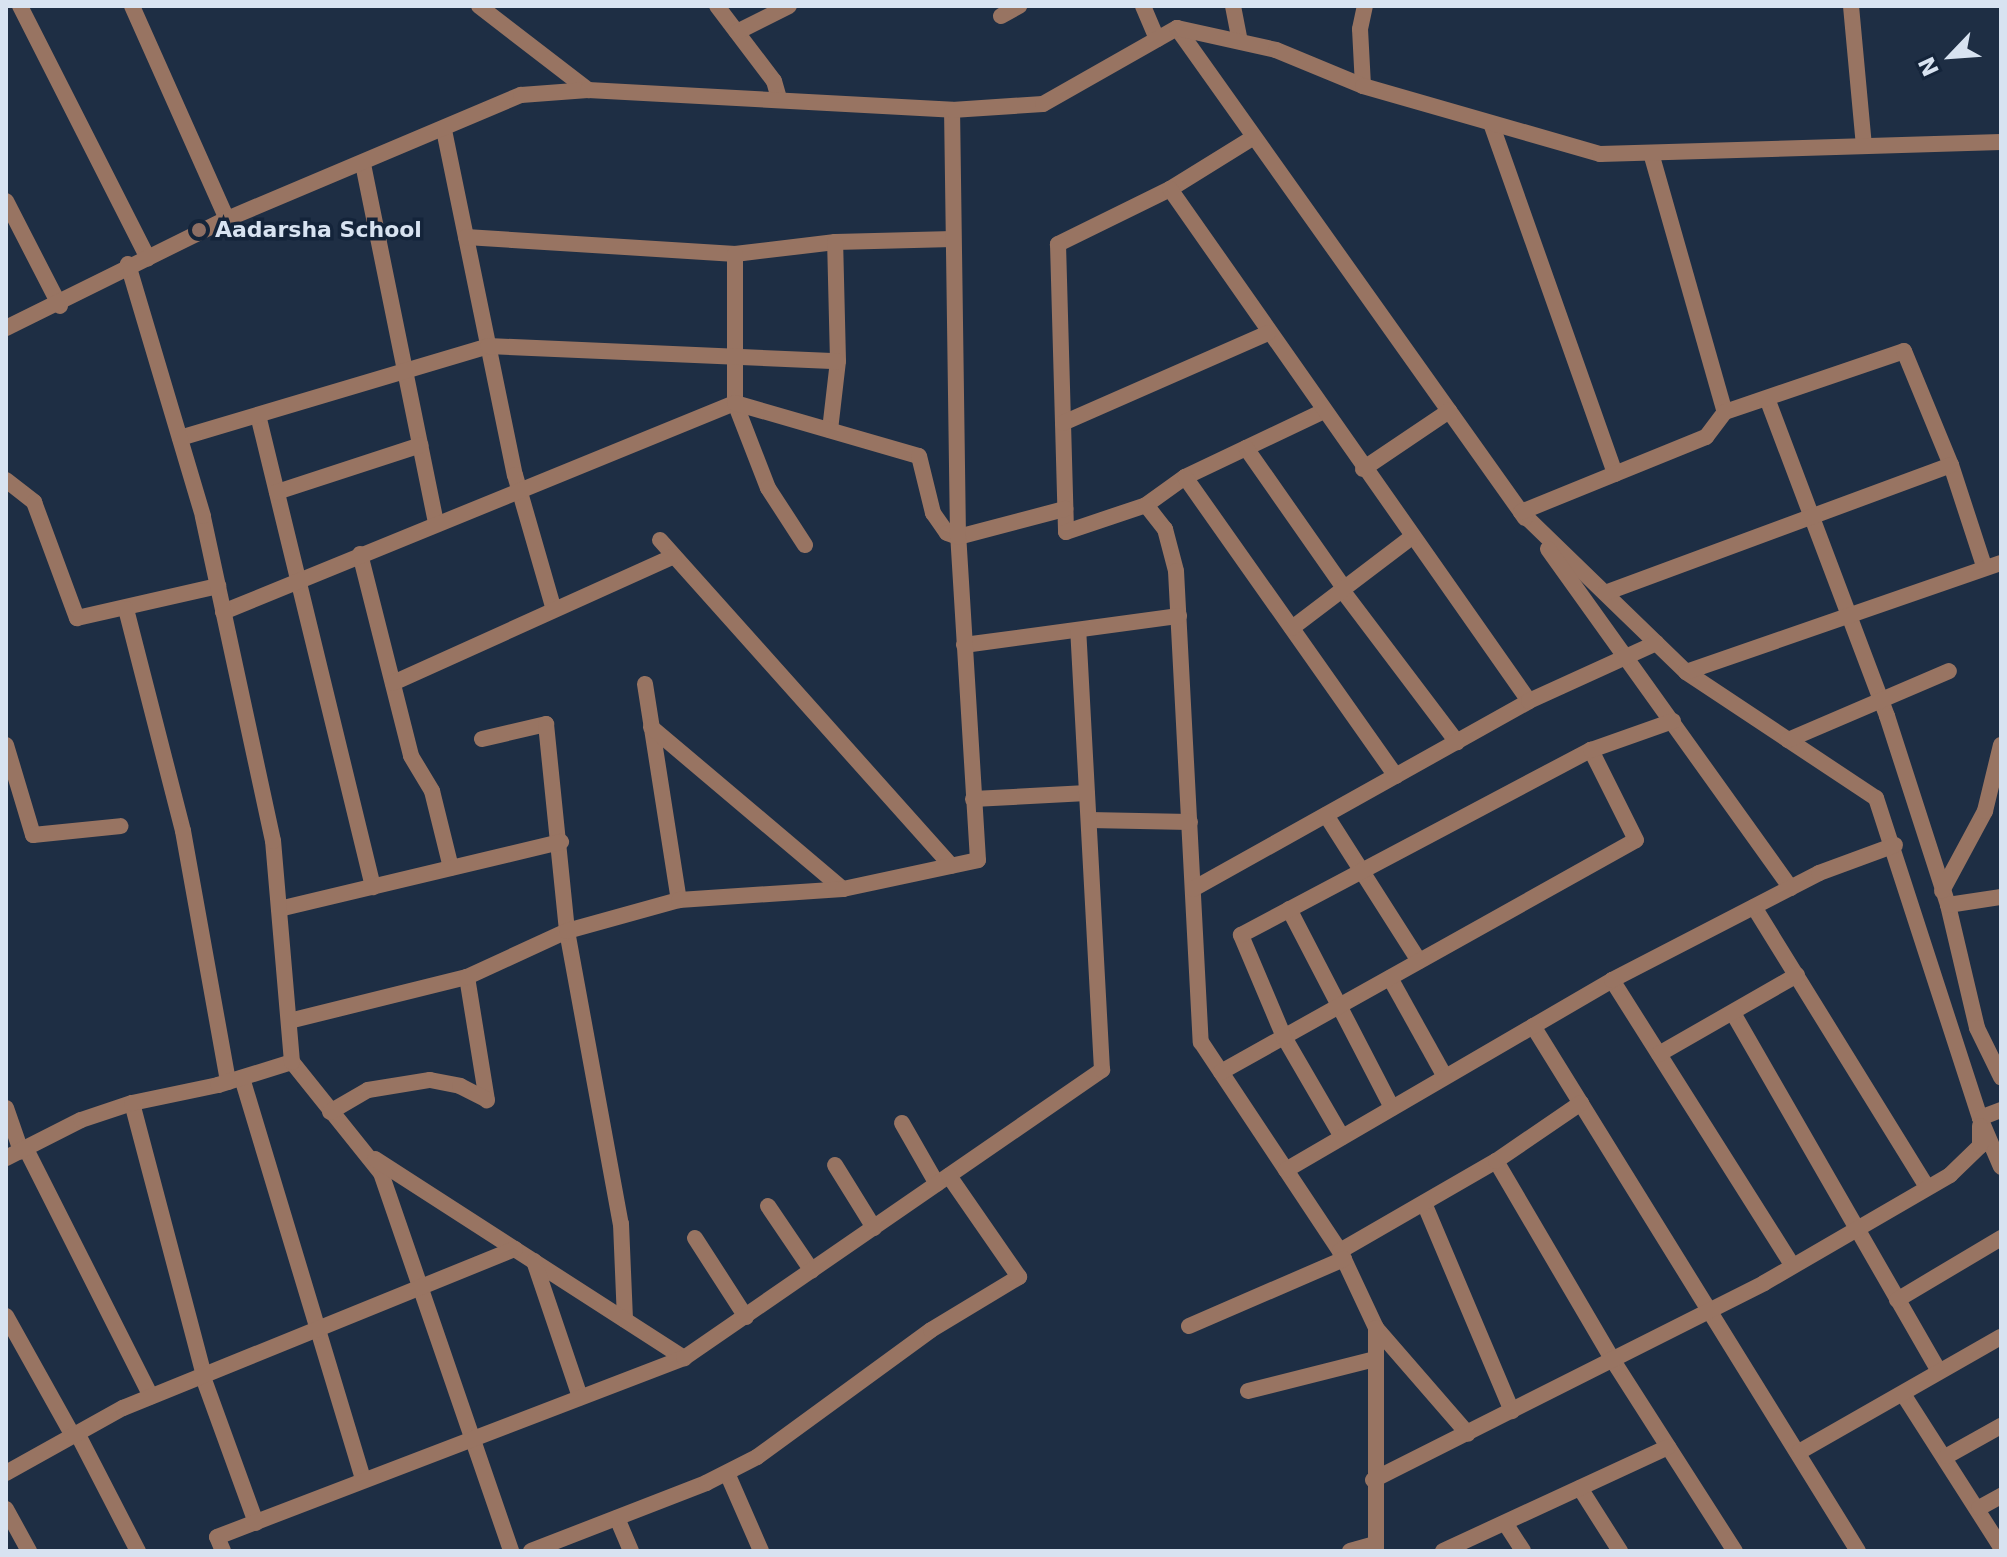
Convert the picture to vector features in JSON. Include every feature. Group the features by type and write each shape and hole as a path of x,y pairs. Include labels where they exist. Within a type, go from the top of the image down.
{"street":[{"path":"20,6 148,258"},
{"path":"132,6 227,219"},
{"path":"479,6 588,90"},
{"path":"717,6 774,81 779,98"},
{"path":"737,32 789,6"},
{"path":"1001,16 1019,6"},
{"path":"1143,6 1157,39"},
{"path":"1233,6 1240,41"},
{"path":"1363,86 1360,29 1365,6"},
{"path":"1851,6 1864,145"},
{"path":"1177,28 1791,888"},
{"path":"6,328 60,306 128,264 148,258 227,219 521,95 588,90 779,98 952,110 1043,104 1177,28 1240,41 1363,86 1492,126 1600,154 2001,142"},
{"path":"289,1021 467,977 567,931 679,900 843,889 978,860 958,537 952,110"},
{"path":"1492,126 1615,474"},
{"path":"444,130 518,487 553,607"},
{"path":"1254,137 1170,189 1058,244 1066,532 1146,505 1185,477 1322,412"},
{"path":"1651,153 1725,412"},
{"path":"363,164 436,522"},
{"path":"1170,189 1322,412 1529,701"},
{"path":"6,201 60,306"},
{"path":"466,237 735,254 835,242 953,239"},
{"path":"830,430 838,361 835,242"},
{"path":"735,254 735,403 768,488 805,545"},
{"path":"128,264 180,438 218,586 273,841 292,1062 381,1173 511,1551"},
{"path":"1063,423 1268,333"},
{"path":"180,438 488,346 838,361"},
{"path":"1521,512 1706,437 1725,412 1768,401 1905,352 1993,564 1848,612 1686,672"},
{"path":"1768,401 1881,700 1945,898 1977,1028 2001,1077"},
{"path":"223,612 518,487 735,403 919,456 933,513 947,533 958,537 1065,509"},
{"path":"1363,469 1449,411"},
{"path":"258,415 373,887"},
{"path":"277,492 421,445"},
{"path":"1246,448 1343,589 1457,742"},
{"path":"1605,593 1810,513 1951,465"},
{"path":"1185,477 1396,776"},
{"path":"6,480 34,502 77,618 218,586"},
{"path":"1146,505 1165,529 1176,571 1201,1042 1342,1255 1376,1328 1468,1434"},
{"path":"1521,512 1686,672 1876,798 1895,845 1980,1118 2001,1167"},
{"path":"1292,628 1412,537"},
{"path":"660,540 951,866"},
{"path":"360,554 411,756 432,791 451,868"},
{"path":"393,683 553,607 674,556"},
{"path":"126,609 183,831 235,1080 363,1480"},
{"path":"964,645 1078,633 1179,616"},
{"path":"223,1551 217,1537 684,1358 1102,1070 1078,633"},
{"path":"1193,889 1529,701 1656,643"},
{"path":"1788,740 1949,671"},
{"path":"645,684 679,900"},
{"path":"1342,1137 1284,1037 1241,935 1591,750 1673,721"},
{"path":"482,739 546,724 561,842 567,931 621,1224 625,1320"},
{"path":"651,727 843,889"},
{"path":"6,745 33,835 121,826"},
{"path":"1945,898 1985,811 1999,768 2001,745"},
{"path":"1221,1072 1636,840 1591,750"},
{"path":"973,799 1087,793"},
{"path":"1326,815 1419,961"},
{"path":"1089,820 1190,822"},
{"path":"279,909 561,842"},
{"path":"1286,1170 1612,980 1791,888 1895,845"},
{"path":"1945,898 2001,897"},
{"path":"1754,907 1927,1187"},
{"path":"1289,909 1337,1007 1392,1108"},
{"path":"1659,1054 1797,975"},
{"path":"330,1112 368,1090 430,1080 460,1086 487,1100 467,977"},
{"path":"1390,978 1445,1077"},
{"path":"1612,980 1793,1266"},
{"path":"1733,1013 1860,1227 1897,1300 1938,1370"},
{"path":"1533,1026 1858,1551"},
{"path":"18,1152 81,1120 132,1103 235,1080 292,1062"},
{"path":"132,1103 204,1376 256,1523"},
{"path":"1189,1326 1342,1255 1496,1161 1581,1103"},
{"path":"6,1108 18,1152 151,1396"},
{"path":"1980,1118 2001,1110"},
{"path":"1373,1480 1793,1266 1950,1175 1980,1146 1980,1118"},
{"path":"531,1551 727,1473 806,1423 931,1330 1019,1277 902,1123"},
{"path":"363,1152 684,1358"},
{"path":"1496,1161 1612,1359 1735,1551"},
{"path":"835,1165 874,1228"},
{"path":"1424,1203 1512,1411"},
{"path":"768,1206 812,1271"},
{"path":"695,1238 746,1317"},
{"path":"1897,1300 2001,1238"},
{"path":"6,1473 151,1396 317,1330 417,1285 515,1249"},
{"path":"534,1261 580,1397"},
{"path":"6,1316 138,1551"},
{"path":"1350,1551 1375,1547 1376,1328"},
{"path":"1799,1452 1903,1394 1938,1370 2001,1337"},
{"path":"1248,1391 1375,1359"},
{"path":"1903,1394 1947,1456 2001,1547"},
{"path":"1947,1456 2001,1426"},
{"path":"1443,1551 1668,1447"},
{"path":"727,1473 761,1551"},
{"path":"1580,1488 1620,1551"},
{"path":"1979,1508 2001,1496"},
{"path":"6,1509 29,1551"},
{"path":"617,1518 631,1551"},
{"path":"1505,1523 1523,1551"}],"place":[{"name":"Aadarsha School","path":"199,230"}]}
